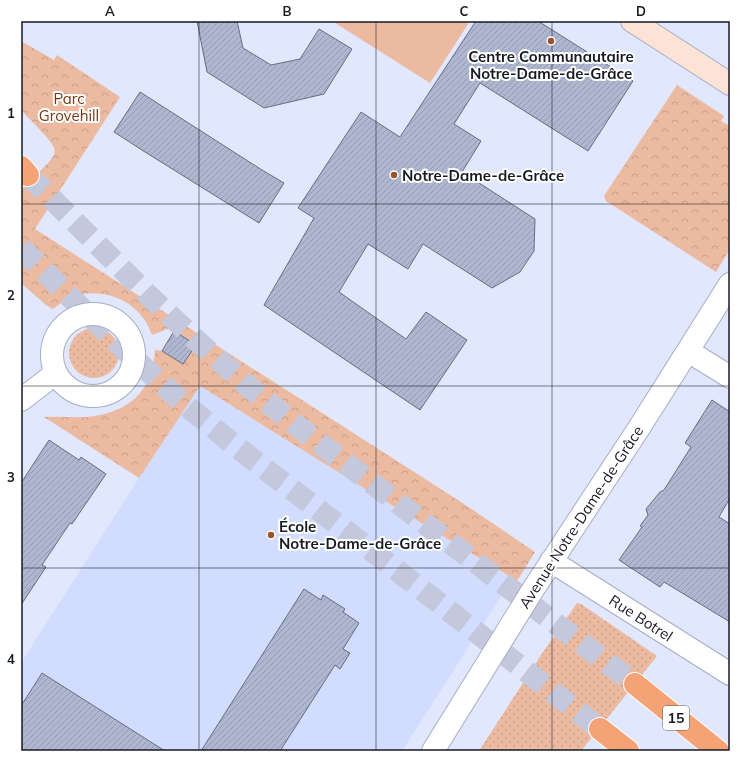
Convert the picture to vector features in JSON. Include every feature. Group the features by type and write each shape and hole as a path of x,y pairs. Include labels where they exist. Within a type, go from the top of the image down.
{"highway":[{"name":"15","path":"635,684 718,751"},
{"path":"600,729 628,751"}],"main road":[{"path":"632,21 730,84"}],"street":[{"name":"Avenue Notre-Dame-de-Grâce","path":"433,751 551,561 639,428 730,284"},
{"path":"688,350 730,377"},
{"path":"21,400 56,373"},
{"name":"Rue Botrel","path":"551,561 730,674"}],"shaded area":[{"name":"École Notre-Dame-de-Grâce","path":"199,385 512,579 402,751 21,751 21,663"}],"green space":[{"path":"332,21 470,21 430,83"},
{"name":"Parc Grovehill","path":"21,41 54,60 57,55 120,97 35,229 461,502 535,552 517,581 200,386 139,478 44,417 87,417 115,411 136,398 143,389 149,378 153,365 155,350 162,351 183,364 196,345 170,328 152,335 142,316 134,308 115,297 94,293 79,295 67,299 53,309 46,305 21,283 21,190 49,162 53,156 54,148 49,139 21,110"},
{"path":"677,85 724,116 721,121 730,126 730,249 716,272 606,201 604,196"},
{"path":"94,328 104,330 112,335 117,343 119,353 117,363 112,371 104,376 94,378 84,376 76,371 71,363 69,353 71,343 76,335 84,330"},
{"path":"577,603 581,604 657,656 581,751 479,751 541,655"}],"building":[{"path":"197,21 237,21 243,48 271,65 300,59 319,29 352,49 324,94 264,108 207,72"},
{"path":"476,21 538,21 633,81 588,151 480,83 454,124 481,141 462,172 535,219 534,251 520,272 492,288 423,244 408,269 368,244 339,292 406,339 426,312 467,340 420,410 264,305 314,218 298,208 361,112 400,137"},
{"path":"140,92 284,183 259,223 114,132"},
{"path":"174,331 196,345 183,364 162,351"},
{"path":"712,400 730,412 730,498 719,517 730,524 730,622 664,582 660,587 619,560 642,527 640,526 648,515 646,509 660,492 664,490 691,447 685,443"},
{"path":"49,440 79,460 81,457 106,474 72,524 70,523 42,565 46,567 21,605 21,483"},
{"path":"304,589 321,600 323,595 345,609 343,612 359,623 343,649 350,653 340,669 335,665 280,751 201,751"},
{"path":"42,673 165,751 21,751 21,706"}],"tunnel":[{"path":"28,175 146,293 250,388 310,436 635,684"},
{"path":"21,248 133,357 211,426 600,729"}],"place":[{"name":"Centre Communautaire Notre-Dame-de-Grâce","path":"551,41"},
{"name":"Notre-Dame-de-Grâce","path":"394,175"},
{"name":"École Notre-Dame-de-Grâce","path":"271,535"}]}
